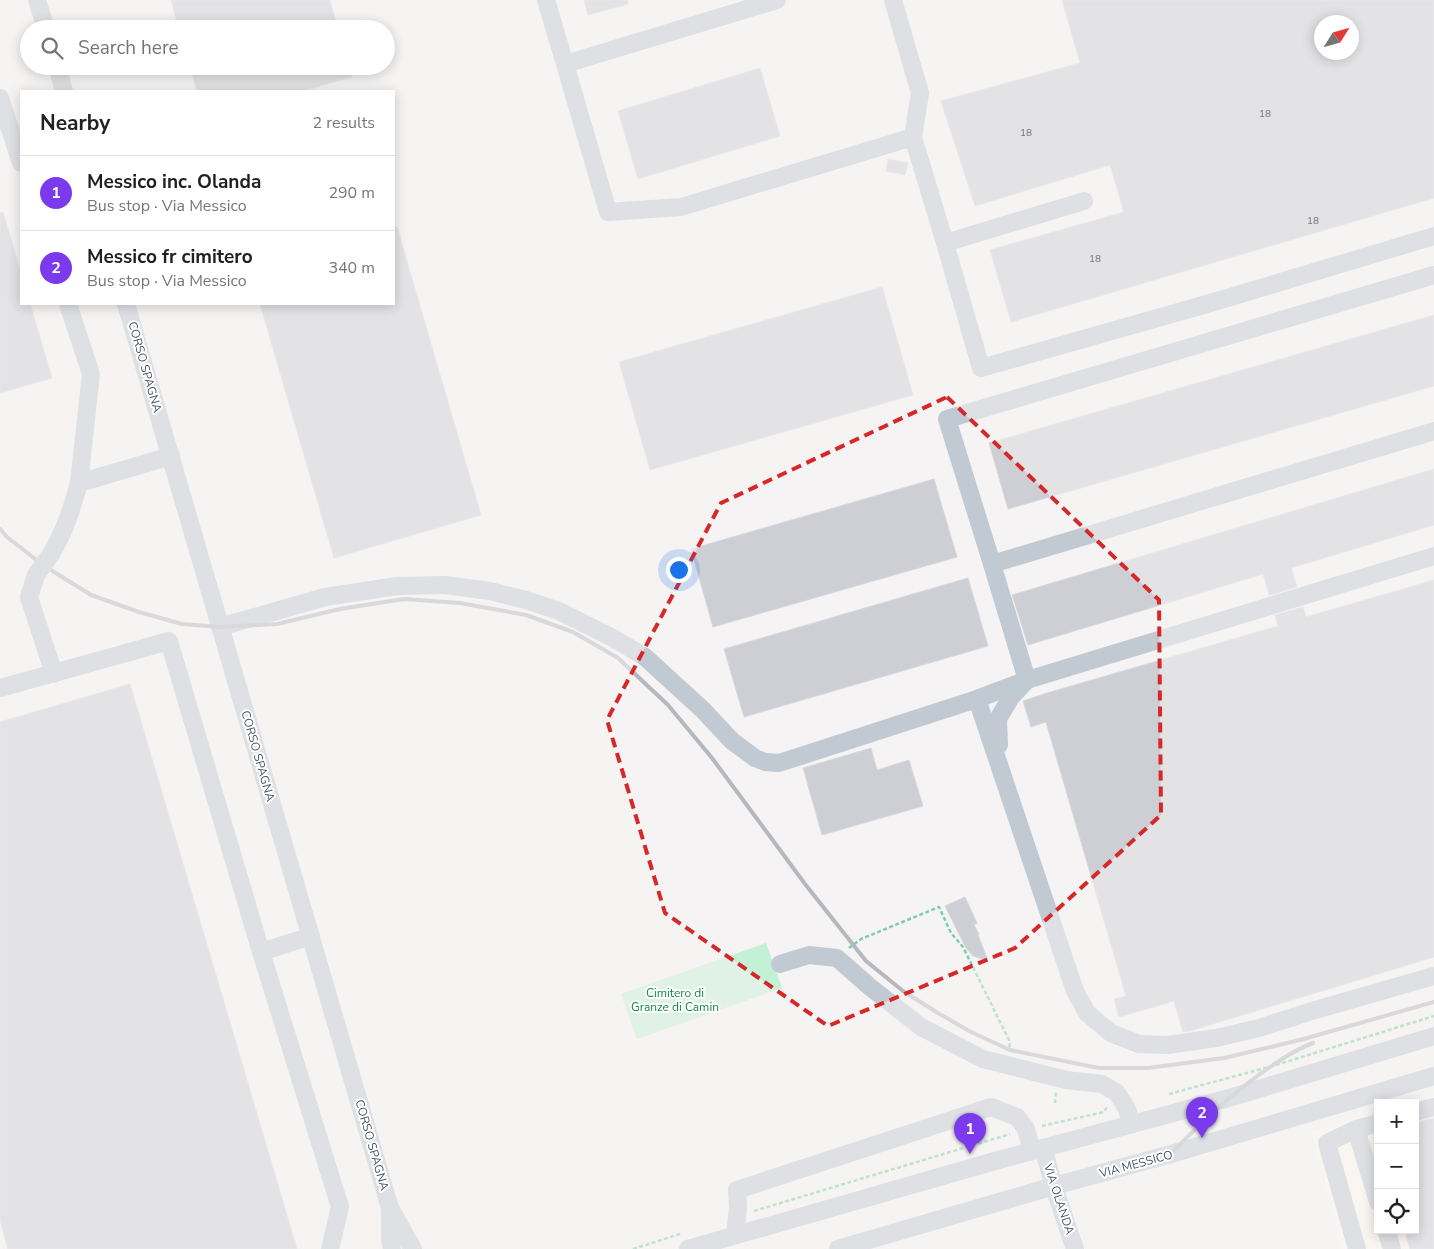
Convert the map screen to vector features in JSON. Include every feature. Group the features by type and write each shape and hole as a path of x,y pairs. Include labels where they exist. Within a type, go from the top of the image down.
{"street":[{"path":"37,0 43,20"},
{"path":"546,0 608,212 681,207 913,137"},
{"path":"565,64 777,0"},
{"path":"893,0 920,93 913,137 946,243 981,368 1214,302 1434,236"},
{"path":"60,75 64,90"},
{"path":"0,98 20,160"},
{"path":"946,243 1084,201"},
{"path":"1027,680 947,419 1434,274"},
{"path":"54,674 29,597 36,575 64,532 79,483 91,374 68,305"},
{"name":"CORSO SPAGNA","path":"126,305 390,1208 413,1249"},
{"path":"992,564 1434,431"},
{"path":"79,483 171,456"},
{"path":"220,627 324,597 396,586 445,585 490,591 559,611 613,638 645,657 703,710 732,741 755,758 765,762 779,763 977,699 1027,680 1434,556"},
{"path":"0,688 169,641 261,952 340,1207 330,1249"},
{"path":"999,762 998,719 1011,697 1027,680"},
{"path":"977,699 1075,991 1087,1013 1111,1033 1139,1044 1168,1045 1216,1038 1258,1028 1434,976"},
{"path":"261,952 311,936"},
{"path":"780,964 809,955 837,958 870,988 921,1027 982,1059 1066,1080 1102,1084 1117,1093 1127,1109 1132,1124"},
{"path":"684,1242 735,1235 1229,1098 1434,1036"},
{"name":"VIA MESSICO","path":"838,1249 1171,1154 1434,1076"},
{"path":"735,1235 738,1208 737,1190 990,1107 1017,1117 1026,1129"},
{"path":"1419,1111 1434,1107"},
{"path":"1357,1249 1327,1143 1356,1129 1374,1124"},
{"name":"VIA OLANDA","path":"1026,1129 1038,1150 1054,1186 1075,1249"},
{"path":"1356,1129 1374,1189"},
{"name":"CORSO SPAGNA","path":"390,1208 390,1239 392,1249"},
{"path":"1387,1234 1392,1249"}],"path":[{"path":"837,958 861,939 939,907 952,933 963,947 1009,1040 1008,1065"},
{"path":"1169,1094 1270,1067 1434,1016"},
{"path":"1055,1103 1056,1090"},
{"path":"737,1216 1026,1129 1104,1112 1110,1102"},
{"path":"633,1249 684,1242"}],"highlighted area":[{"path":"947,397 1159,600 1161,815 1015,948 828,1026 665,913 607,720 721,503"}],"shaded area":[{"path":"1434,1095 1434,1249 1343,1249 1311,1131 1374,1112 1374,1234 1419,1234 1419,1099"}],"green space":[{"name":"Cimitero di Granze di Camin","path":"766,943 782,988 637,1039 621,994"}],"building":[{"path":"171,0 330,0 336,20 177,20"},
{"path":"584,0 628,0 628,4 588,15"},
{"path":"1062,0 1434,0 1434,198 1011,322 990,250 1124,212 1110,165 975,206 941,101 1080,63"},
{"path":"760,68 780,136 638,179 618,111"},
{"path":"193,75 351,75 352,77 306,90 197,90"},
{"path":"888,159 908,163 905,175 886,171"},
{"path":"3,212 20,270 20,305 30,305 52,378 0,393 0,213"},
{"path":"395,227 397,227 481,515 334,558 260,305 395,305"},
{"path":"882,287 913,395 650,470 619,362"},
{"path":"1434,315 1434,386 1008,509 989,443"},
{"path":"1434,469 1434,525 1291,568 1297,587 1269,595 1263,574 1028,645 1012,595"},
{"path":"934,479 957,557 713,627 691,549"},
{"path":"968,578 988,646 744,717 724,649"},
{"path":"1434,580 1434,957 1190,1031 1183,1032 1174,1001 1119,1017 1114,999 1126,996 1046,722 1031,727 1023,701 1278,626 1275,615 1303,607 1306,617"},
{"path":"130,684 297,1249 8,1249 0,1220 0,722"},
{"path":"871,748 877,770 909,760 923,806 822,835 803,768"},
{"path":"965,897 977,923 974,925 988,961 973,956 966,948 945,906"},
{"path":"1434,1118 1434,1249 1410,1249 1405,1234 1419,1234 1419,1122"}],"railway":[{"path":"0,529 7,537 43,565 91,595 139,612 182,624 220,627 277,624 340,609 404,599 460,603 526,615 573,632 618,658 668,705 712,758 805,884 866,961 903,991 938,1013 971,1032 1010,1050 1099,1068 1148,1068 1224,1058 1300,1040 1434,1002"},
{"path":"1171,1154 1208,1117 1248,1083 1285,1057 1313,1043"}],"place":[{"name":"Messico fr cimitero","path":"1202,1138"},
{"name":"Messico inc. Olanda","path":"970,1154"}]}
